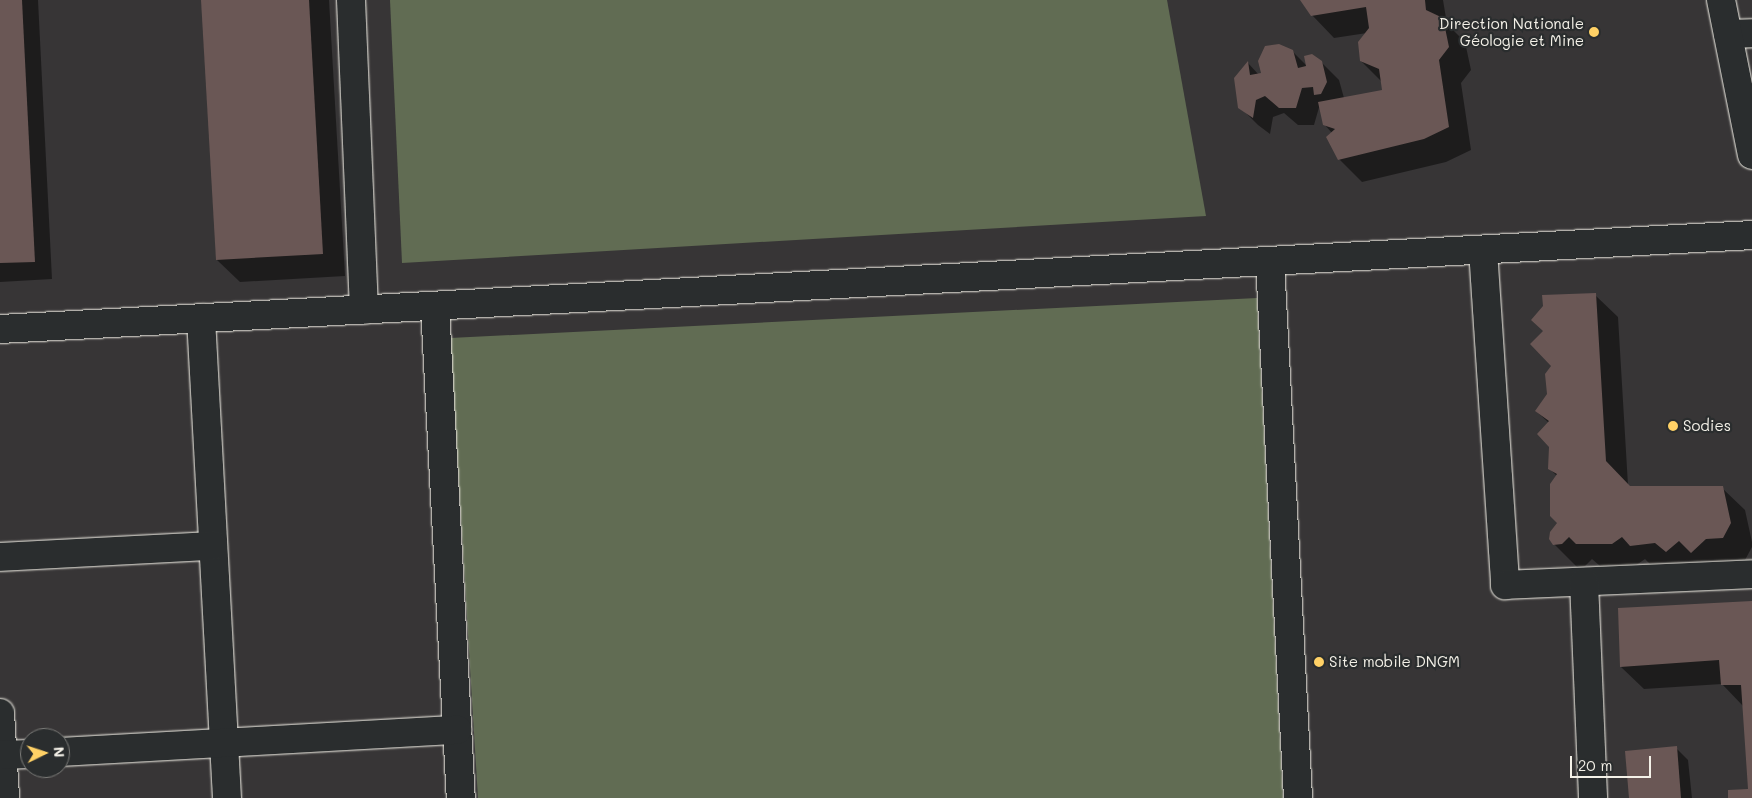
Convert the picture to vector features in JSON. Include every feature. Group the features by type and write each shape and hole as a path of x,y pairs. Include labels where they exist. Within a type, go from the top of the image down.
{"street":[{"path":"351,0 364,310"},
{"path":"1721,0 1740,34 1752,155"},
{"path":"0,329 1752,235"},
{"path":"1483,250 1505,585 1752,574"},
{"path":"1270,262 1298,798"},
{"path":"434,306 461,798"},
{"path":"201,318 227,798"},
{"path":"0,557 213,546"},
{"path":"1584,582 1593,798"},
{"path":"0,714 5,798"},
{"path":"70,751 458,730"},
{"path":"1,755 20,754"}],"green space":[{"path":"390,0 1167,0 1206,216 402,263"},
{"path":"1257,298 1283,798 478,798 450,338"}],"building":[{"path":"0,0 22,0 35,262 0,263"},
{"path":"201,0 309,0 323,254 216,260"},
{"path":"1300,0 1425,0 1426,10 1443,18 1449,47 1439,60 1449,127 1424,139 1338,160 1326,137 1335,129 1323,125 1318,102 1382,90 1379,69 1360,61 1358,42 1369,28 1366,7 1311,16"},
{"path":"1279,44 1293,50 1298,68 1306,66 1304,56 1312,54 1322,61 1327,82 1321,94 1314,95 1313,87 1302,88 1296,108 1279,108 1265,96 1256,100 1253,118 1238,108 1234,78 1248,61 1250,75 1261,73 1258,61 1265,46"},
{"path":"1596,293 1606,461 1630,486 1723,486 1731,523 1723,538 1706,539 1691,553 1679,541 1666,552 1655,543 1630,546 1622,537 1612,544 1576,544 1569,537 1562,544 1553,545 1549,539 1550,532 1557,523 1550,516 1550,484 1557,474 1548,469 1549,447 1537,434 1549,421 1535,411 1547,394 1545,374 1551,366 1530,344 1543,331 1531,320 1543,306 1542,295"},
{"path":"1752,601 1752,798 1728,798 1728,790 1748,789 1741,685 1721,685 1719,660 1620,667 1618,608"},
{"path":"1677,746 1681,798 1629,798 1625,751"}],"place":[{"name":"Direction Nationale Géologie et Mine","path":"1594,32"},
{"name":"Sodies","path":"1673,426"},
{"name":"Site mobile DNGM","path":"1319,662"}]}
